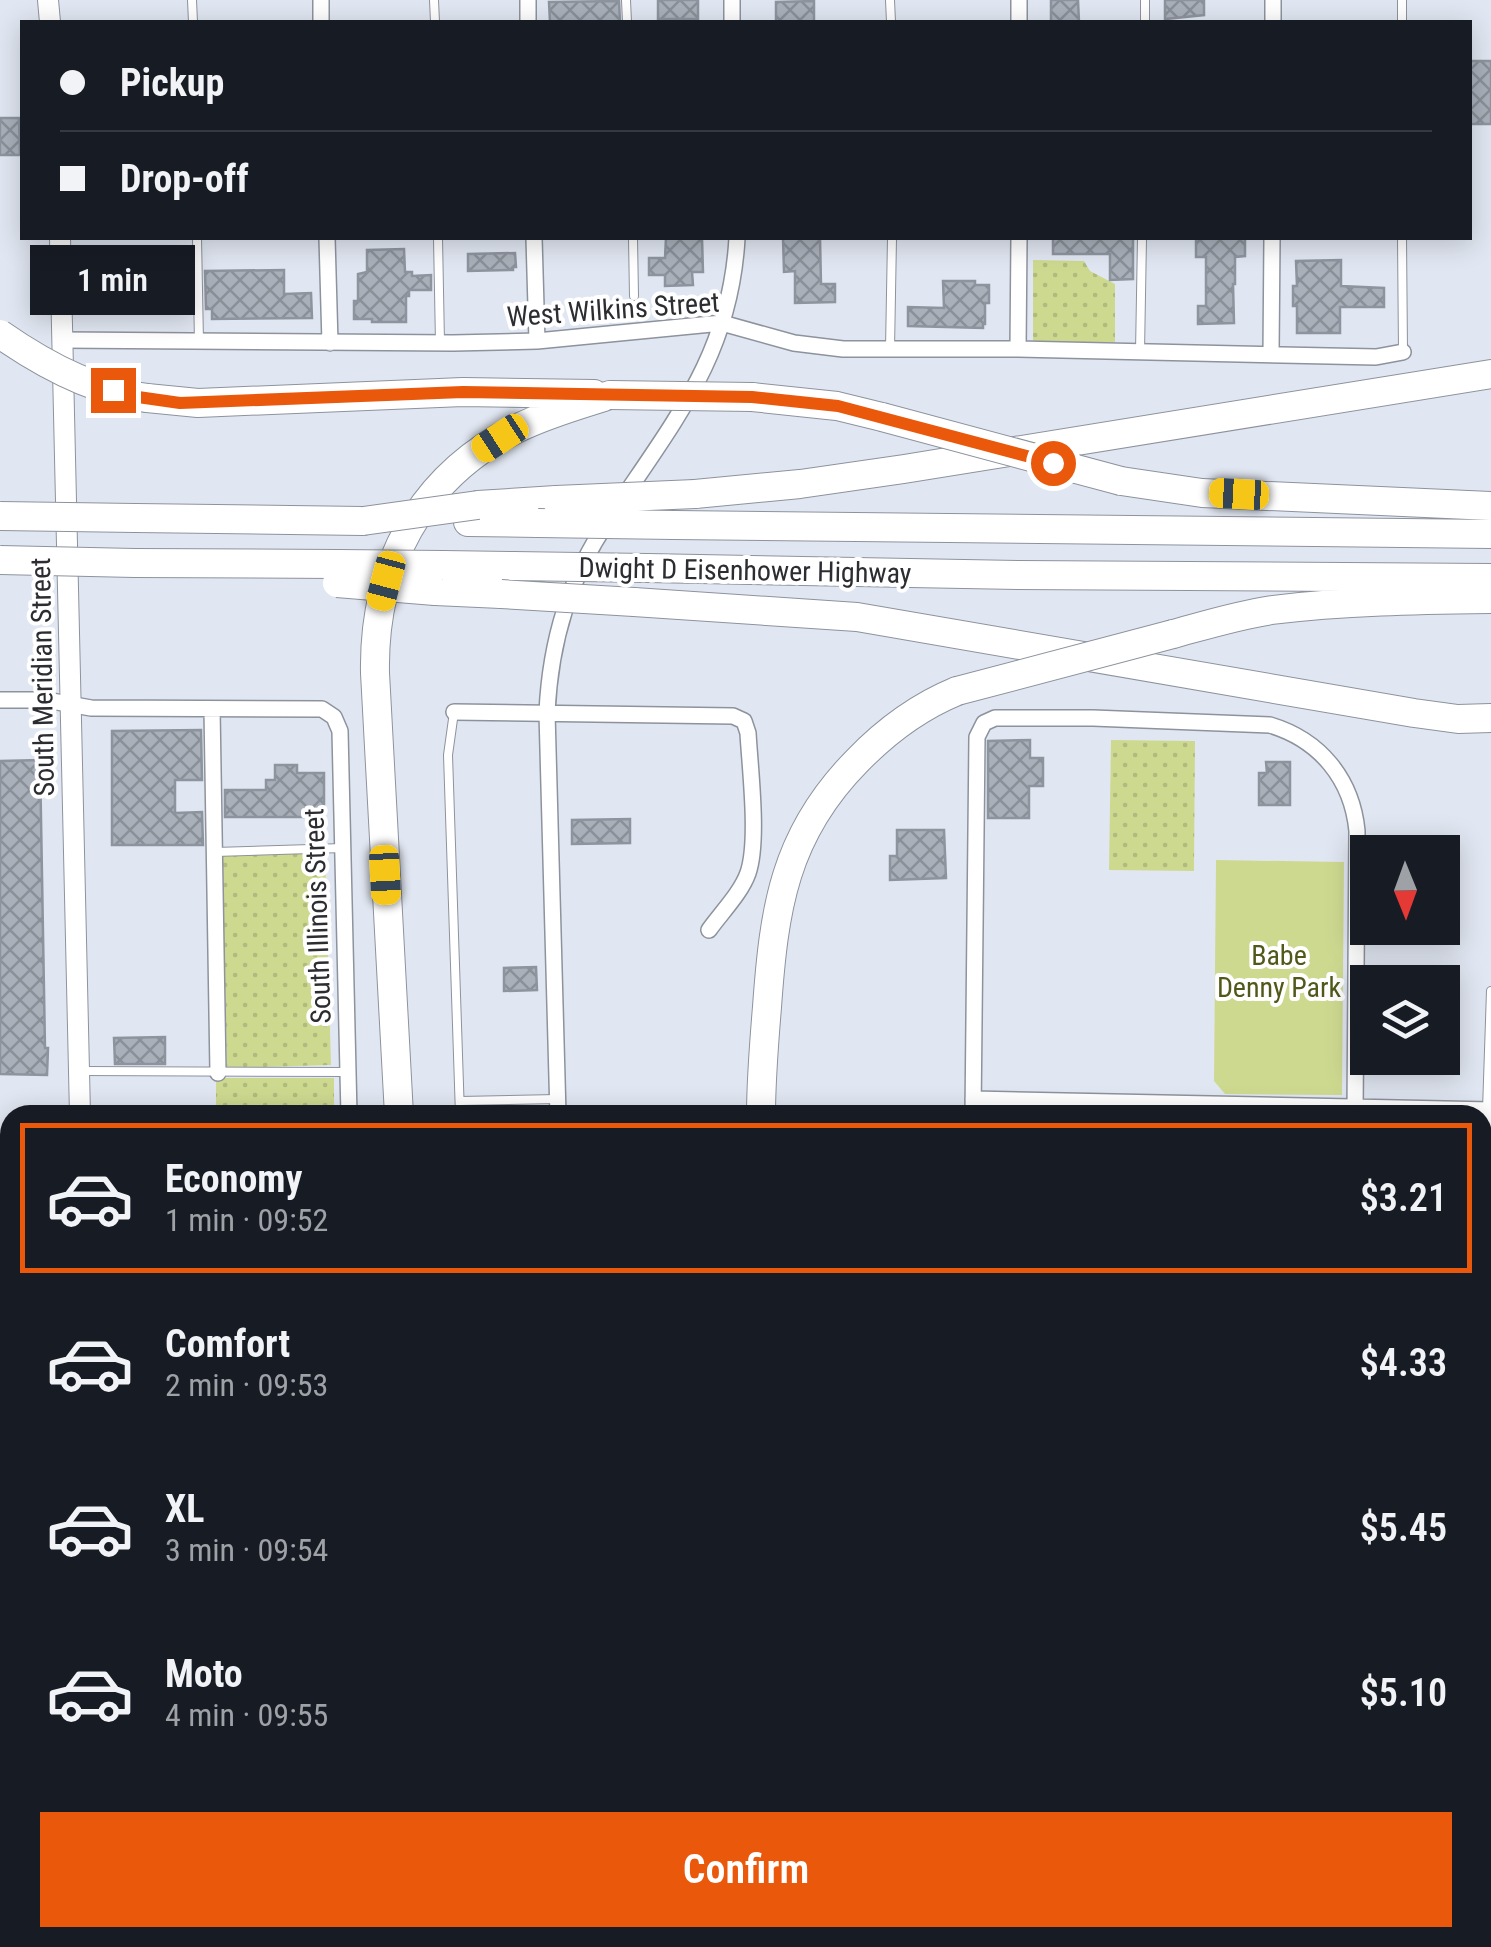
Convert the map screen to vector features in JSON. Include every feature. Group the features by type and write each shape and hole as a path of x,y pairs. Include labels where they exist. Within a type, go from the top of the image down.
{"highway":[{"path":"0,334 77,378 147,398 198,403 463,392 752,397 838,406 1121,481 1202,493 1491,506"},
{"path":"473,514 556,500 695,494 800,484 1491,374"},
{"path":"398,1105 374,656 386,581 408,528 470,458 517,429 610,394"},
{"name":"Dwight D Eisenhower Highway","path":"0,516 363,521 473,514 538,523 1491,534"},
{"name":"Dwight D Eisenhower Highway","path":"0,560 220,564 439,578 513,566 1038,575 1429,588 1491,578"},
{"path":"0,576 96,562"},
{"path":"439,578 501,594 857,618 1395,710 1458,719 1491,718"},
{"path":"762,1105 773,930 784,881 812,819 830,791 864,753 913,713 957,691 1234,617 1429,588 1491,599"}],"main road":[{"name":"South Meridian Street","path":"60,240 80,1105"}],"street":[{"path":"327,240 330,343"},
{"path":"534,240 537,341"},
{"path":"558,1105 547,713 558,632 592,547 703,374 722,323 738,240"},
{"path":"1018,240 1018,350"},
{"path":"1271,354 1272,240"},
{"name":"West Wilkins Street","path":"63,340 537,341 722,323 808,346 1376,356 1402,352"},
{"path":"0,700 212,709 218,1072"},
{"name":"South Illinois Street","path":"212,709 322,709 334,717 340,731 350,1105"},
{"path":"454,712 733,716 744,721 748,733 751,860 745,880 708,930"},
{"path":"973,1105 977,737 984,723 995,718 1243,722 1287,730 1318,749 1348,790 1357,831 1354,1105"}],"lane":[{"path":"197,240 199,342"},
{"path":"438,240 440,343"},
{"path":"632,240 634,296"},
{"path":"890,349 892,240"},
{"path":"1140,352 1142,240"},
{"path":"1402,240 1402,352"},
{"path":"454,712 448,754 460,1105"},
{"path":"215,852 343,848"},
{"path":"1489,1105 1491,990"},
{"path":"79,1071 349,1072"},
{"path":"460,1101 525,1105"}],"green space":[{"path":"1033,260 1084,261 1090,271 1115,284 1115,342 1033,342"},
{"path":"1111,740 1195,741 1194,871 1109,870"},
{"path":"325,853 331,1065 227,1068 222,855"},
{"name":"Babe Denny Park","path":"1216,860 1344,862 1342,1095 1225,1094 1214,1081"},
{"path":"216,1078 334,1078 334,1105 216,1105"}],"building":[{"path":"658,0 698,0 698,19 658,19"},
{"path":"1051,0 1078,0 1079,20 1051,20"},
{"path":"1165,0 1204,0 1204,15 1165,19"},
{"path":"619,1 620,20 550,20 549,2"},
{"path":"814,1 814,20 776,20 776,2"},
{"path":"1472,61 1491,61 1491,124 1472,124"},
{"path":"0,118 19,118 20,155 0,155"},
{"path":"666,240 702,240 703,272 692,272 693,285 665,286 665,275 649,275 649,258 665,258"},
{"path":"783,240 820,240 821,284 835,284 835,302 795,303 795,271 784,272"},
{"path":"1053,240 1133,240 1133,279 1110,280 1110,254 1053,254"},
{"path":"1196,240 1245,240 1245,256 1235,257 1234,323 1198,324 1198,306 1206,306 1206,257 1196,257"},
{"path":"404,249 405,272 412,272 412,276 431,275 431,290 409,290 406,322 354,319 358,274 367,272 367,250"},
{"path":"515,253 513,270 468,271 468,254"},
{"path":"190,254 191,309 124,310 123,255"},
{"path":"1341,260 1341,286 1384,288 1384,307 1340,307 1340,333 1297,333 1297,306 1293,306 1296,261"},
{"path":"284,270 284,294 311,293 312,318 212,319 212,309 206,309 205,271"},
{"path":"943,281 989,285 983,328 908,326 908,307 944,308"},
{"path":"201,730 202,780 175,780 175,813 202,812 203,845 112,845 112,731"},
{"path":"1030,740 1030,758 1043,758 1043,786 1029,786 1029,818 988,818 988,741"},
{"path":"40,760 47,1075 0,1074 0,761"},
{"path":"1266,762 1290,762 1290,805 1259,805 1259,773 1267,773"},
{"path":"275,765 297,765 297,773 324,773 324,817 225,817 225,790 266,790 266,780 275,780"},
{"path":"630,819 630,843 572,844 572,820"},
{"path":"897,830 944,830 946,878 890,880 890,856 897,856"},
{"path":"536,967 537,990 504,991 504,968"},
{"path":"165,1037 165,1064 115,1064 114,1038"}],"route":[{"path":"113,390 180,403 463,392 752,397 838,406 1053,463"}]}
